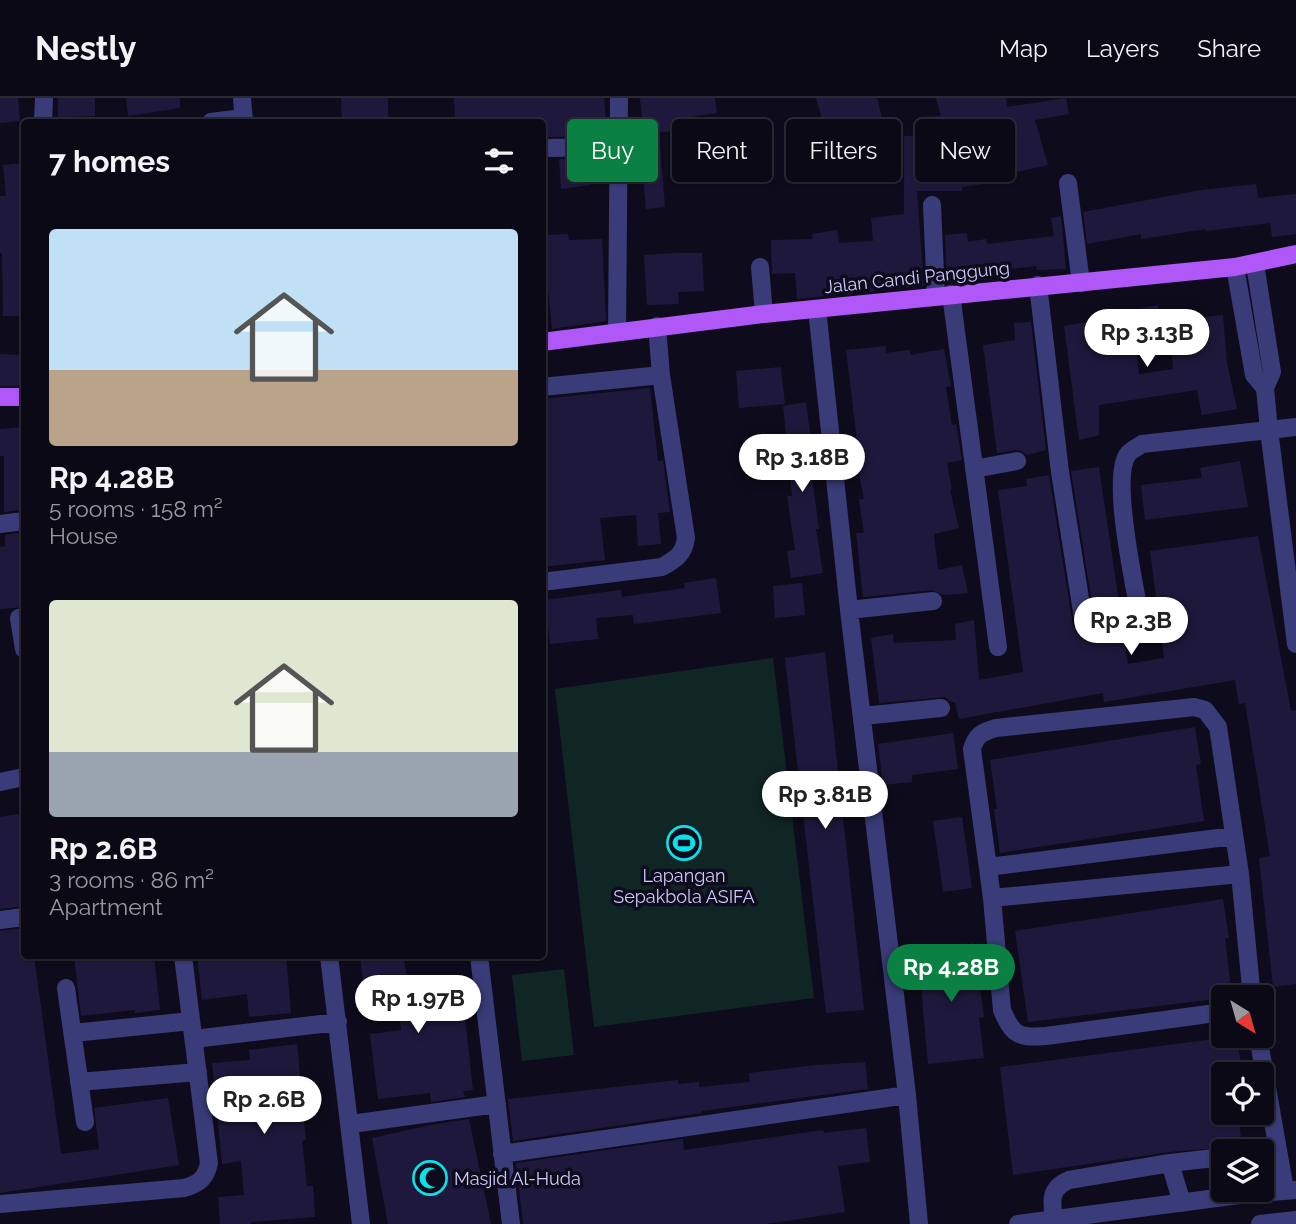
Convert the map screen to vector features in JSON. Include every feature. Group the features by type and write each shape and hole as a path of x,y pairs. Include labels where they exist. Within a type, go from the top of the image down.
{"main road":[{"name":"Jalan Candi Panggung","path":"546,341 764,314 1236,267 1296,254"},
{"path":"0,397 21,397"}],"street":[{"path":"43,119 44,98"},
{"path":"242,98 243,119"},
{"path":"619,98 619,119"},
{"path":"546,148 567,148"},
{"path":"617,332 618,182"},
{"path":"1068,183 1080,283"},
{"path":"932,205 943,295 974,469 998,647"},
{"path":"1255,264 1272,372 1265,388 1296,644"},
{"path":"760,267 764,314"},
{"path":"1236,267 1254,375 1265,388"},
{"path":"1038,285 1060,472 1084,624"},
{"path":"817,309 849,610 907,1095 919,1224"},
{"path":"546,582 662,567 678,558 685,547 686,538 661,375 657,326"},
{"path":"546,387 661,375"},
{"path":"1138,606 1123,508 1123,471 1128,454 1142,444 1296,427"},
{"path":"974,469 1017,461"},
{"path":"0,524 21,521"},
{"path":"849,610 933,601"},
{"path":"19,618 21,630"},
{"path":"1211,1014 1029,1037 1017,1035 1008,1025 1002,1010 992,898 972,749 975,739 983,732 996,728 1194,707 1205,710 1218,727 1240,874 1251,985"},
{"path":"863,716 941,708"},
{"path":"0,782 21,778"},
{"path":"988,867 1234,836"},
{"path":"992,898 1240,874"},
{"path":"0,920 21,917"},
{"path":"0,1204 184,1188 198,1183 205,1176 209,1163 183,959"},
{"path":"329,959 361,1224"},
{"path":"479,959 511,1224"},
{"path":"66,988 85,1122"},
{"path":"73,1032 192,1030 338,1022"},
{"path":"1259,1048 1269,1139"},
{"path":"79,1082 198,1072"},
{"path":"502,1154 907,1095"},
{"path":"351,1124 497,1104"},
{"path":"1054,1218 1051,1200 1053,1191 1059,1184 1069,1180 1211,1158"},
{"path":"1018,1224 1054,1218 1143,1216 1182,1203 1291,1190 1274,1160"},
{"path":"1170,1163 1182,1203"},
{"path":"1260,1224 1296,1220"}],"green space":[{"name":"Lapangan Sepakbola ASIFA","path":"773,658 814,998 594,1027 555,689"},
{"path":"564,969 574,1055 522,1061 512,975"}],"building":[{"path":"0,98 18,98 20,121 0,123"},
{"path":"58,98 95,98 95,116 58,117"},
{"path":"126,98 180,98 180,108 128,116"},
{"path":"341,98 388,98 388,119 342,119"},
{"path":"454,98 604,98 606,119 567,119 567,137 546,137 546,119 455,119"},
{"path":"640,98 715,98 717,113 672,119 672,131 659,132 665,207 646,209 644,182 658,182 658,119 642,119"},
{"path":"816,98 877,98 882,119 822,119"},
{"path":"936,98 1006,98 1007,107 1066,98 1069,114 1035,120 1048,165 1015,173 1015,119 919,119 941,116"},
{"path":"904,136 915,136 915,182 991,182 962,187 962,191 917,191 924,286 797,299 795,273 772,274 771,240 813,239 812,234 837,230 839,243 873,241 871,218 904,214"},
{"path":"559,159 567,159 567,182 590,182 590,185 561,189"},
{"path":"21,163 21,316 3,316 0,196 6,196 3,165"},
{"path":"1256,184 1258,198 1296,194 1296,234 1272,237 1270,223 1141,239 1141,234 1087,244 1083,212 1201,190"},
{"path":"1061,216 1066,269 1037,270 1036,266 991,271 992,279 947,284 945,235 967,233 968,242 986,239 987,244 1054,236 1051,218"},
{"path":"568,234 569,240 602,239 606,321 552,329 547,278 547,235"},
{"path":"702,253 704,291 678,292 679,304 647,305 644,255"},
{"path":"1158,305 1163,327 1143,331 1138,309"},
{"path":"1223,315 1227,363 1237,409 1202,415 1197,390 1099,405 1099,435 1079,440 1064,326 1086,322 1088,332 1135,327 1139,374 1173,369 1169,321"},
{"path":"1031,322 1046,450 1027,455 1016,450 997,453 983,345 1015,340 1014,323"},
{"path":"886,346 886,353 910,350 910,355 944,349 951,386 946,387 952,425 956,424 962,460 947,463 959,528 934,534 938,570 962,565 968,593 943,595 932,590 863,597 856,533 864,533 859,500 864,499 854,450 858,449 846,350"},
{"path":"0,354 21,355 20,386 0,386"},
{"path":"781,367 785,404 739,408 736,371"},
{"path":"650,388 658,461 663,460 670,512 658,513 661,544 638,546 636,515 600,518 605,560 546,567 546,399"},
{"path":"806,402 814,462 810,463 819,529 816,529 823,573 791,578 787,551 795,550 787,496 792,496 783,406"},
{"path":"21,427 21,510 4,512 4,456 0,456 0,429"},
{"path":"1240,461 1248,507 1145,520 1141,485 1202,478 1200,468"},
{"path":"1099,467 1128,664 1164,658 1150,551 1258,536 1291,711 1296,710 1296,984 1273,985 1259,858 1270,856 1245,703 1239,704 1235,680 1104,702 1103,693 959,719 955,702 945,697 879,703 871,638 893,634 894,643 956,640 955,624 974,620 979,680 1023,672 998,490 1027,486 1026,479 1049,475 1073,626 1081,635 1092,632 1095,622 1071,471"},
{"path":"21,532 21,607 0,609 0,547 5,546 5,535"},
{"path":"716,578 721,613 634,624 633,615 596,618 598,639 550,644 546,600 621,590 622,597 685,588 684,583"},
{"path":"802,583 805,615 775,618 773,586"},
{"path":"825,652 864,1010 826,1013 785,658"},
{"path":"1195,727 1201,764 1196,765 1204,821 1000,853 990,760"},
{"path":"953,733 958,769 912,775 912,782 883,785 878,744"},
{"path":"21,814 21,906 0,909 0,817"},
{"path":"962,817 972,888 943,892 933,821"},
{"path":"1223,899 1229,938 1225,938 1231,985 1211,985 1211,1000 1028,1022 1015,931"},
{"path":"21,928 21,959 34,959 61,1154 99,1149 94,1108 168,1098 179,1165 0,1193 0,931"},
{"path":"974,943 984,1017 979,1018 984,1058 928,1064 921,988 914,989 912,973 920,972 919,953"},
{"path":"74,959 154,959 160,1010 81,1016"},
{"path":"197,959 286,959 291,1013 249,1017 247,994 202,1000"},
{"path":"360,959 404,959 409,989 461,982 473,1090 463,1091 465,1097 431,1102 430,1093 378,1099 370,1034 401,1030 398,1000 366,1004"},
{"path":"1211,1039 1211,1048 1239,1048 1240,1062 1211,1062 1211,1125 1239,1125 1241,1139 1211,1139 1211,1149 1169,1152 1013,1175 1000,1067"},
{"path":"297,1044 306,1140 302,1141 307,1186 313,1186 315,1217 251,1224 220,1224 218,1197 244,1195 241,1161 222,1164 212,1063 250,1060 249,1050","holes":["275,1079 278,1117 241,1122 238,1084"]},
{"path":"865,1062 868,1089 702,1111 513,1141 508,1099 678,1080 678,1084 699,1082 699,1087 750,1082 749,1073"},
{"name":"Masjid Al-Huda","path":"469,1119 491,1224 388,1224 372,1138"},
{"path":"866,1128 870,1162 838,1166 845,1212 767,1224 523,1224 516,1163 683,1139 684,1150 823,1130 824,1133"}],"place":[{"name":"Lapangan Sepakbola ASIFA","path":"684,843"},
{"name":"Masjid Al-Huda","path":"430,1178"}]}
